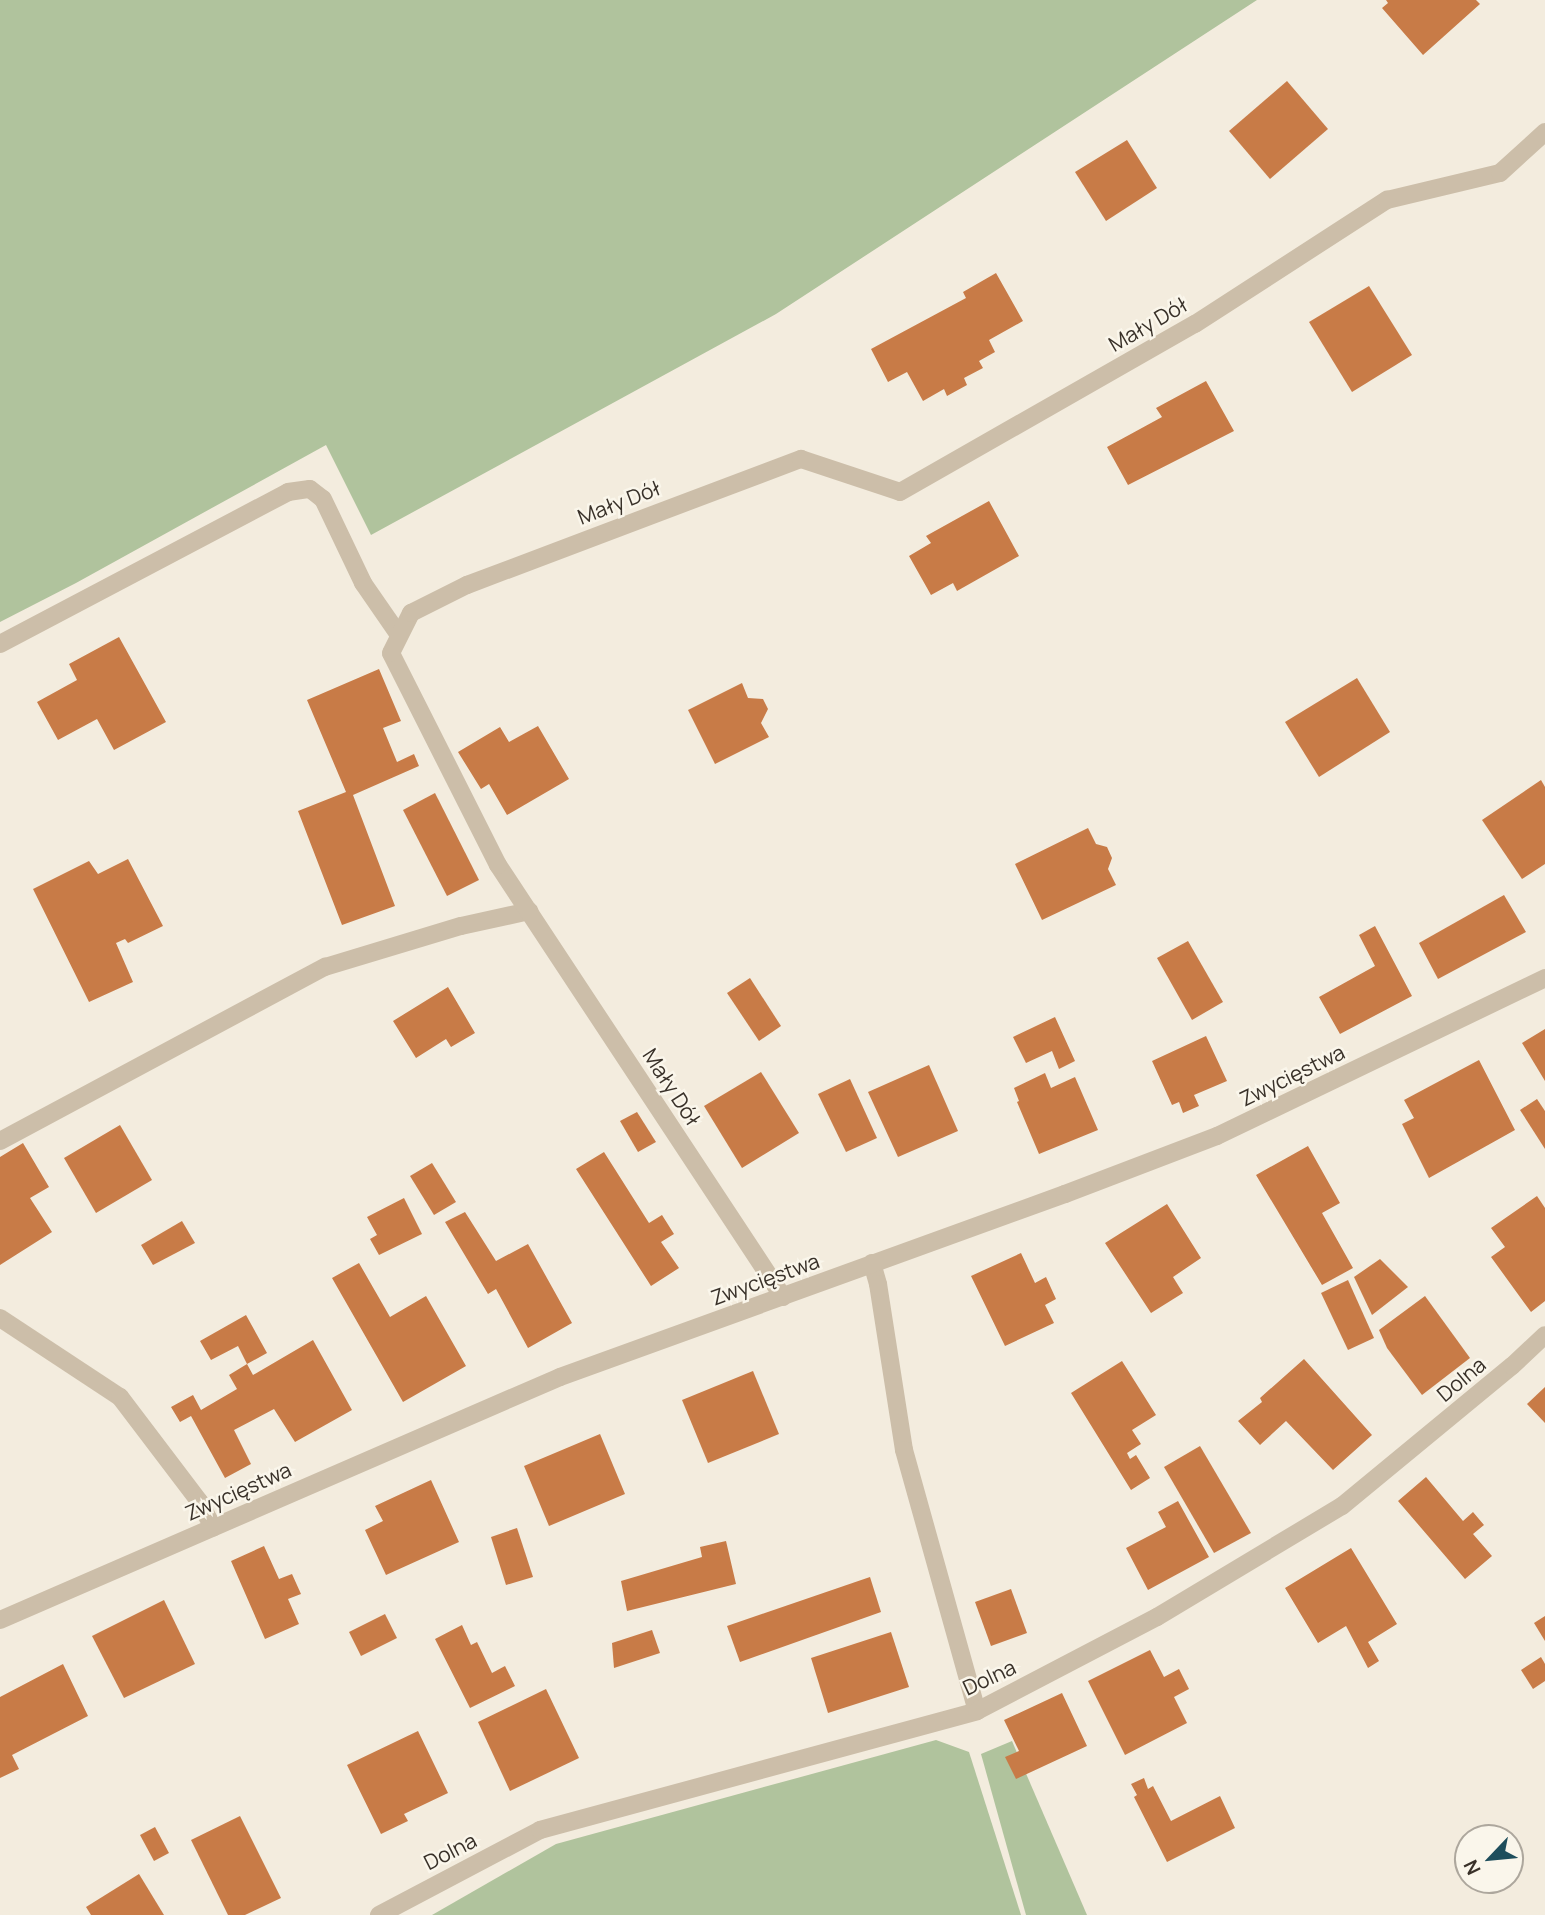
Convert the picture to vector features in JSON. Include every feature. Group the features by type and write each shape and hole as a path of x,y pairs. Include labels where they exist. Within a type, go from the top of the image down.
{"street":[{"name":"Mały Dół","path":"783,1297 498,865 391,653 411,613 467,585 801,459 817,462 900,492 1195,324 1387,200 1500,173 1545,132"},
{"path":"0,644 288,492 310,489 323,499 363,583 399,635"},
{"path":"0,1141 325,967 461,926 529,911"},
{"name":"Zwycięstwa","path":"0,1620 560,1377 1217,1136 1545,978"},
{"path":"872,1263 904,1450 977,1711"},
{"path":"0,1318 120,1397 199,1501 213,1527"},
{"name":"Dolna","path":"379,1915 540,1830 977,1711 1157,1617 1342,1506 1502,1375 1545,1335"}],"green space":[{"path":"0,0 1257,0 776,314 371,535 326,445 0,622"},
{"path":"936,1740 969,1752 1021,1915 432,1915 556,1844"},
{"path":"1012,1741 1087,1915 1026,1915 981,1754"}],"building":[{"path":"1386,0 1476,0 1480,4 1423,55 1382,8 1388,3"},
{"path":"1287,81 1328,129 1270,179 1229,131"},
{"path":"1127,140 1157,188 1106,221 1075,172"},
{"path":"996,273 1023,321 989,340 995,352 979,361 983,368 964,378 967,385 947,396 944,389 923,401 907,372 888,382 871,349 966,298 963,292"},
{"path":"1369,286 1412,355 1352,392 1309,322"},
{"path":"1206,381 1234,431 1128,485 1107,447 1162,417 1156,408"},
{"path":"989,501 1019,556 957,591 953,583 931,595 909,556 931,543 926,536"},
{"path":"119,637 166,722 114,750 97,719 58,740 37,702 77,680 69,664"},
{"path":"379,669 401,721 383,728 397,762 414,754 419,766 353,795 395,906 342,925 298,811 346,792 307,700"},
{"path":"1357,678 1390,732 1319,777 1285,722"},
{"path":"742,683 748,698 763,699 768,709 761,723 769,737 715,764 688,710"},
{"path":"538,726 569,779 507,815 489,784 481,789 458,752 500,727 509,742"},
{"path":"1541,780 1545,787 1545,864 1522,879 1482,820"},
{"path":"435,793 479,880 447,896 403,810"},
{"path":"1088,828 1096,844 1107,847 1112,858 1108,869 1116,885 1042,920 1015,864"},
{"path":"128,859 163,926 128,943 125,939 116,943 133,982 89,1002 33,889 89,861 98,874"},
{"path":"1504,895 1526,932 1438,979 1419,943"},
{"path":"1375,926 1412,996 1340,1034 1319,997 1375,966 1359,935"},
{"path":"1188,941 1223,1002 1192,1020 1157,958"},
{"path":"750,978 781,1026 759,1041 727,993"},
{"path":"448,987 475,1033 451,1047 446,1039 416,1058 393,1021"},
{"path":"1055,1017 1075,1061 1059,1069 1052,1051 1026,1063 1013,1037"},
{"path":"1545,1029 1545,1081 1522,1043"},
{"path":"1206,1036 1227,1081 1194,1095 1199,1106 1183,1113 1179,1102 1172,1105 1152,1061"},
{"path":"1479,1060 1515,1130 1429,1178 1402,1124 1414,1118 1404,1100"},
{"path":"929,1065 958,1131 898,1157 868,1092"},
{"path":"761,1072 799,1133 742,1168 704,1106"},
{"path":"1045,1073 1051,1088 1075,1077 1098,1130 1039,1154 1017,1102 1019,1101 1014,1088"},
{"path":"850,1079 877,1138 846,1152 818,1094"},
{"path":"1537,1099 1545,1111 1545,1149 1520,1110"},
{"path":"637,1112 656,1142 638,1152 620,1121"},
{"path":"120,1125 152,1180 96,1213 64,1158"},
{"path":"23,1143 49,1187 30,1198 52,1232 0,1265 0,1157"},
{"path":"1308,1146 1340,1203 1322,1213 1353,1268 1322,1285 1256,1175"},
{"path":"604,1152 649,1223 662,1215 674,1234 661,1242 679,1268 651,1286 576,1169"},
{"path":"432,1163 456,1202 434,1215 410,1176"},
{"path":"1537,1196 1545,1208 1545,1301 1531,1312 1491,1257 1505,1247 1491,1228"},
{"path":"404,1198 422,1234 379,1255 370,1239 377,1235 367,1217"},
{"path":"1167,1204 1201,1258 1173,1277 1183,1293 1151,1313 1105,1243"},
{"path":"465,1212 496,1261 528,1244 572,1323 528,1348 496,1289 488,1294 445,1222"},
{"path":"182,1221 195,1243 153,1265 141,1245"},
{"path":"1021,1253 1035,1283 1046,1277 1056,1299 1045,1305 1054,1323 1005,1346 971,1276"},
{"path":"1380,1259 1408,1287 1372,1315 1354,1277"},
{"path":"359,1263 390,1317 426,1296 466,1366 403,1402 332,1278"},
{"path":"1348,1280 1374,1338 1348,1350 1321,1293"},
{"path":"1425,1296 1470,1358 1422,1395 1387,1348 1379,1330"},
{"path":"246,1315 267,1353 247,1364 238,1346 211,1360 200,1341"},
{"path":"313,1340 352,1410 295,1442 274,1409 234,1430 251,1464 225,1478 191,1416 180,1422 171,1407 193,1395 201,1410 237,1389 229,1375 247,1364 253,1375"},
{"path":"1304,1359 1372,1435 1333,1470 1286,1421 1260,1445 1238,1421 1262,1402 1260,1398"},
{"path":"1122,1361 1156,1415 1132,1430 1141,1444 1127,1453 1130,1459 1136,1455 1150,1478 1131,1490 1071,1393"},
{"path":"753,1371 779,1434 708,1463 682,1400"},
{"path":"1545,1387 1545,1423 1527,1404"},
{"path":"600,1434 625,1494 549,1526 524,1466"},
{"path":"1200,1446 1251,1533 1214,1553 1164,1467"},
{"path":"1426,1477 1463,1521 1473,1512 1484,1525 1473,1534 1492,1556 1465,1579 1398,1501"},
{"path":"431,1480 459,1542 386,1575 365,1530 383,1521 375,1506"},
{"path":"1178,1501 1209,1557 1148,1590 1126,1548 1166,1527 1158,1512"},
{"path":"517,1528 533,1577 506,1585 491,1537"},
{"path":"726,1541 736,1584 627,1611 621,1581 702,1557 700,1547"},
{"path":"264,1546 279,1579 292,1574 301,1594 288,1599 299,1624 265,1639 231,1561"},
{"path":"1351,1548 1397,1624 1368,1642 1379,1661 1368,1668 1346,1626 1318,1643 1285,1588"},
{"path":"870,1577 881,1612 740,1662 727,1626"},
{"path":"1011,1589 1027,1633 991,1646 975,1602"},
{"path":"164,1600 195,1664 124,1698 92,1636"},
{"path":"385,1614 397,1638 361,1656 349,1632"},
{"path":"1545,1616 1545,1641 1534,1623"},
{"path":"462,1625 471,1645 477,1642 492,1673 505,1666 515,1686 470,1708 435,1639"},
{"path":"652,1630 660,1653 614,1668 612,1643"},
{"path":"891,1632 909,1687 828,1713 811,1658"},
{"path":"1150,1650 1164,1677 1179,1669 1189,1689 1174,1697 1187,1723 1125,1755 1088,1681"},
{"path":"1541,1657 1545,1664 1545,1681 1533,1689 1521,1670"},
{"path":"63,1664 88,1716 12,1755 19,1769 0,1778 0,1697"},
{"path":"546,1689 579,1758 510,1791 478,1722"},
{"path":"1062,1693 1087,1746 1016,1779 1005,1757 1019,1751 1004,1720"},
{"path":"418,1731 448,1793 404,1814 408,1821 381,1834 347,1765"},
{"path":"1144,1778 1148,1789 1153,1786 1171,1821 1220,1796 1235,1828 1167,1862 1134,1797 1137,1795 1131,1784"},
{"path":"240,1816 281,1898 245,1915 228,1915 191,1840"},
{"path":"155,1827 169,1853 154,1861 140,1835"},
{"path":"139,1874 164,1915 91,1915 86,1907"}]}
